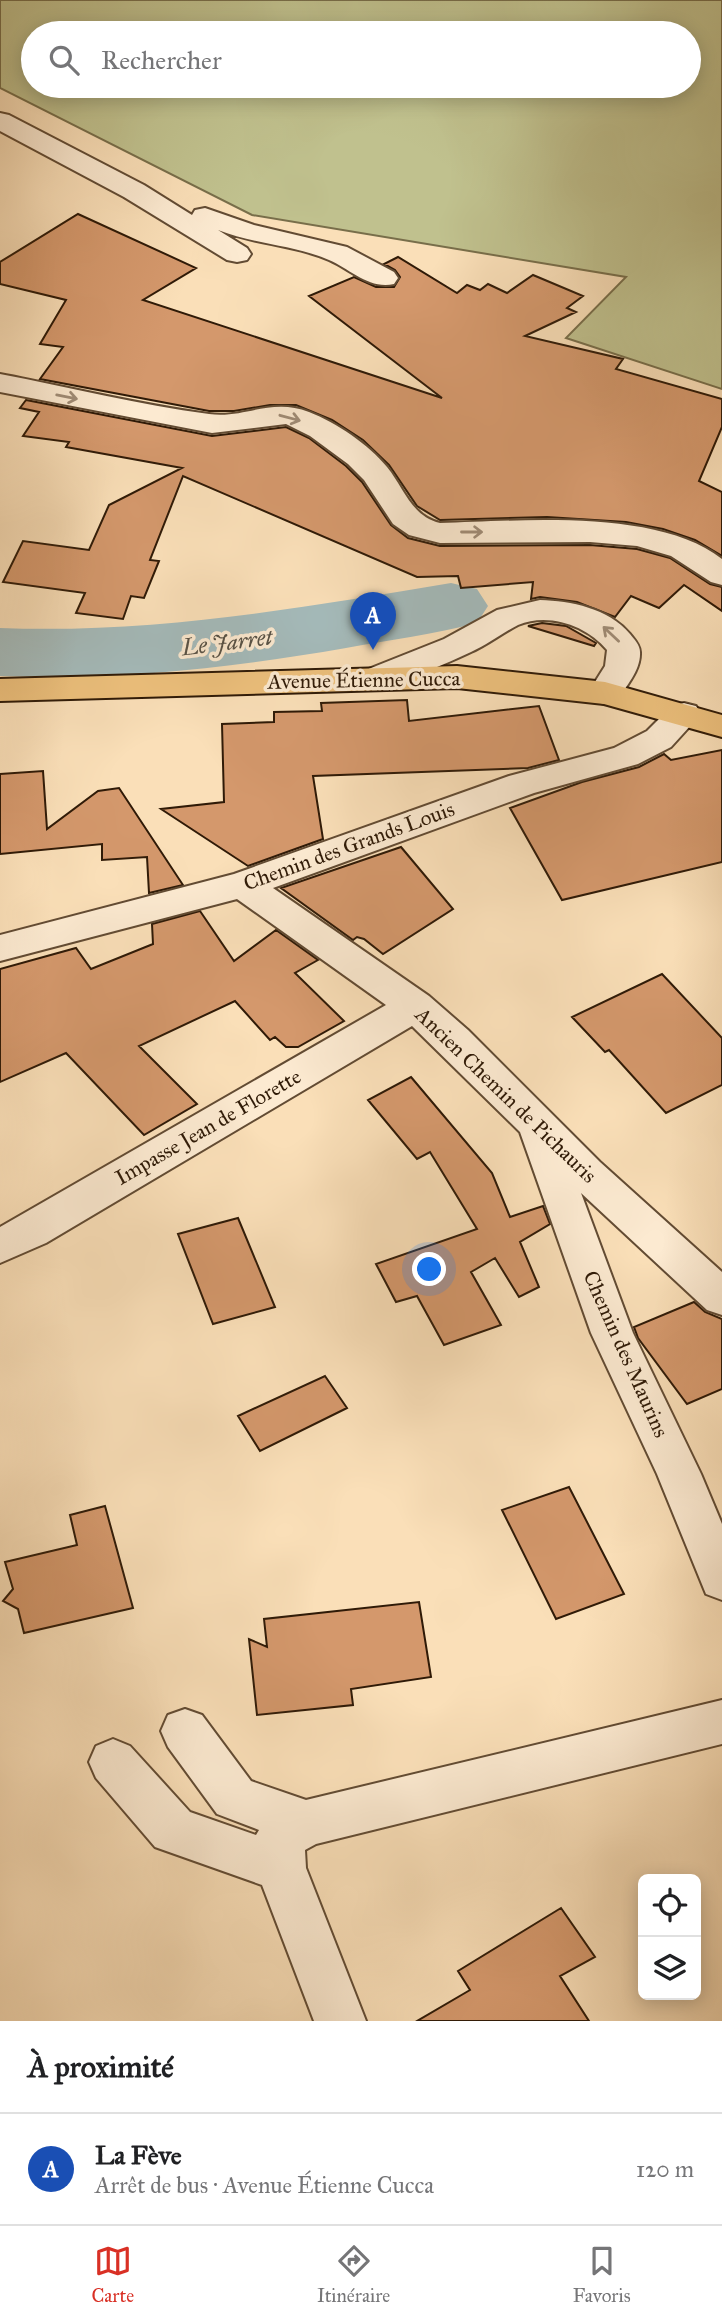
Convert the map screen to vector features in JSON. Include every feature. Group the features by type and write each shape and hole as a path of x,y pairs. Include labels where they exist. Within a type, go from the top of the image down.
{"main road":[{"name":"Avenue Étienne Cucca","path":"0,690 457,677 605,693 722,726"}],"street":[{"path":"0,121 134,191 237,254"},
{"path":"134,191 246,231 337,253 384,278"},
{"path":"0,383 212,424 228,425 271,415 289,415 329,435 355,454 374,472 408,520 419,528 440,533 617,532 672,544 697,555 722,575"},
{"path":"378,678 469,640 510,617 525,612 551,610 602,626 616,636 624,649 622,666 605,693"},
{"name":"Chemin des Grands Louis","path":"0,948 243,885 522,784 626,756 659,739 684,714"},
{"name":"Ancien Chemin de Pichauris","path":"243,885 415,1006 454,1040 536,1125 722,1298"},
{"name":"Impasse Jean de Florette","path":"0,1246 31,1231 415,1006"},
{"name":"Chemin des Maurins","path":"536,1125 612,1332 679,1474 722,1580"},
{"path":"340,2021 281,1868 280,1838 306,1823 722,1722"},
{"path":"185,1731 234,1798 306,1823"},
{"path":"113,1762 173,1830 281,1868"}],"green space":[{"path":"0,0 722,0 722,389 566,338 626,277 252,215 0,88"}],"building":[{"path":"78,214 196,268 143,300 442,398 309,296 354,277 376,287 394,287 400,277 395,270 384,264 398,257 457,293 467,285 480,290 488,284 507,293 533,275 583,296 567,308 576,312 525,336 623,359 616,369 722,399 722,427 699,481 722,492 722,556 695,540 663,529 626,522 547,517 440,520 417,506 389,465 363,440 332,420 296,405 209,411 40,379 63,347 40,344 66,300 0,284 0,262"},
{"path":"26,400 212,436 286,427 309,438 346,466 362,482 391,525 408,538 440,546 590,545 637,549 670,558 710,584 722,587 722,611 684,585 659,608 631,596 615,617 577,602 540,597 531,599 533,582 461,588 458,576 417,577 183,476 150,560 159,561 144,598 131,596 123,619 76,613 85,593 3,582 23,541 89,550 109,505 182,468 66,447 69,442 23,436 39,412 20,408"},
{"path":"542,623 566,626 596,643 594,646 528,626"},
{"path":"407,700 409,721 539,706 559,760 528,768 313,776 323,839 248,866 161,809 224,802 222,724 274,722 274,712 322,711 321,703"},
{"path":"722,750 722,862 562,900 510,808 582,782 639,767 664,754 671,760"},
{"path":"43,771 47,829 98,791 119,788 183,885 149,893 147,857 102,860 102,844 0,854 0,774"},
{"path":"401,847 453,909 383,954 364,939 357,937 353,940 281,888"},
{"path":"200,911 234,961 276,930 318,960 295,973 344,1021 298,1047 286,1047 275,1037 270,1040 235,1001 139,1046 197,1104 144,1135 66,1053 0,1082 0,969 76,948 91,969 153,944 152,924"},
{"path":"662,974 722,1038 722,1085 666,1113 609,1050 605,1052 572,1017"},
{"path":"411,1077 492,1173 510,1217 543,1206 550,1224 520,1242 539,1287 519,1297 495,1258 471,1272 501,1325 444,1345 417,1296 396,1302 376,1264 477,1229 430,1152 417,1159 368,1100"},
{"path":"238,1218 275,1307 213,1324 178,1234"},
{"path":"694,1302 705,1312 722,1319 722,1389 687,1404 638,1338 634,1327"},
{"path":"325,1376 347,1408 260,1451 238,1416"},
{"path":"569,1487 624,1594 556,1619 502,1510"},
{"path":"105,1506 133,1608 24,1633 18,1609 3,1601 13,1589 5,1562 77,1545 70,1515"},
{"path":"419,1602 431,1677 351,1689 353,1705 257,1715 249,1639 267,1647 264,1619"},
{"path":"561,1908 595,1957 560,1976 589,2021 417,2021 470,1990 458,1971"}],"waterway":[{"name":"Le Jarret","path":"0,652 114,653 170,649 283,634 451,606"}],"place":[{"name":"La Fève","path":"373,650"}]}
